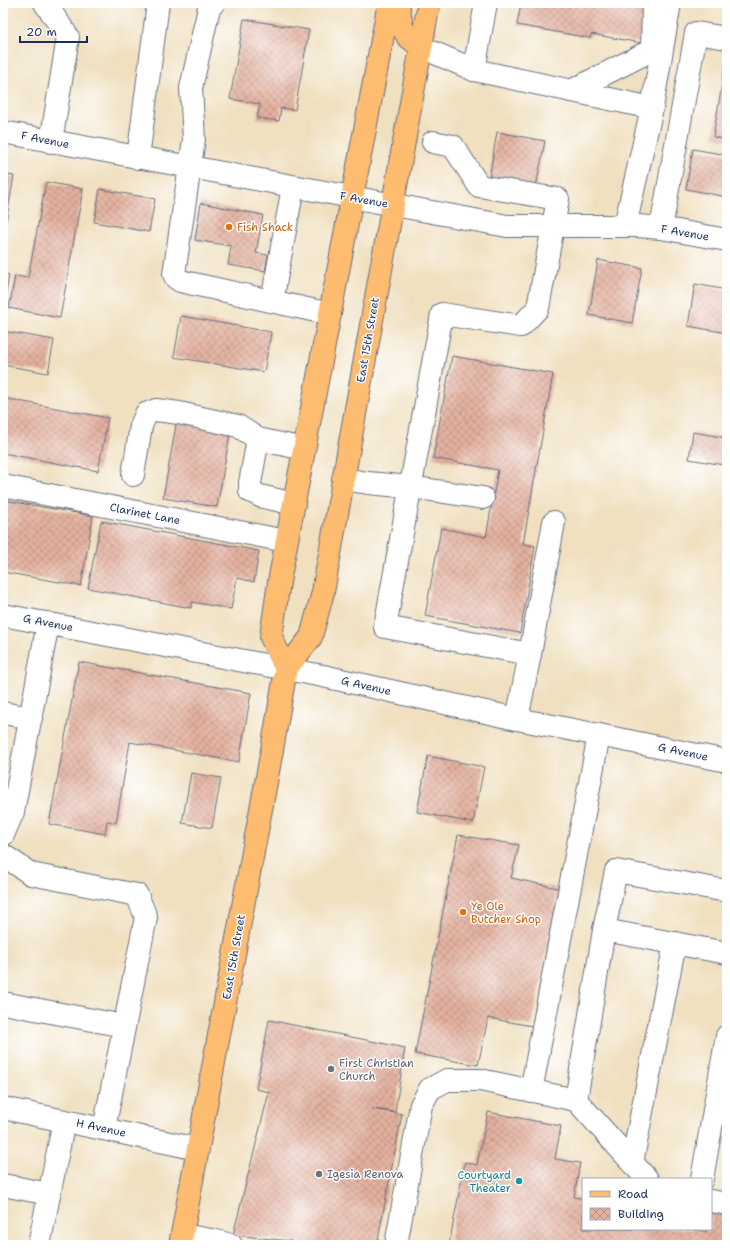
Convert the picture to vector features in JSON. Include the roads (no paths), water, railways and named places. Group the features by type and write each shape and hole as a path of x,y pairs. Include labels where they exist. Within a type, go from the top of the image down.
{"main road":[{"path":"286,669 271,637 279,582 388,3"},
{"path":"398,3 402,27 408,37 421,47"},
{"name":"East 15th Street","path":"181,1240 286,669 311,637 323,592 429,3"}],"street":[{"path":"45,3 68,37 50,142"},
{"path":"138,158 158,3"},
{"path":"214,3 209,8 191,88 194,139 174,274 180,281 330,314"},
{"path":"474,70 486,3"},
{"path":"572,91 652,50 653,3"},
{"path":"625,226 652,108 670,3"},
{"path":"661,228 696,33 727,38"},
{"path":"421,47 474,70 652,108"},
{"name":"F Avenue","path":"3,132 50,142 507,226 638,226 661,228 727,240"},
{"path":"432,142 453,146 479,186 558,199 538,308 521,326 442,314 385,627 530,654"},
{"path":"272,302 293,187"},
{"path":"133,475 140,426 146,414 156,410 179,413 238,426 258,439 304,449"},
{"path":"258,439 250,491 260,496 294,504"},
{"path":"343,479 411,487 483,498"},
{"name":"Clarinet Lane","path":"3,486 286,541"},
{"path":"517,719 554,522"},
{"name":"G Avenue","path":"3,615 323,676 517,719 727,761"},
{"path":"3,835 13,812 48,623"},
{"path":"3,713 31,718"},
{"path":"531,1091 600,735"},
{"path":"3,855 31,874 137,896 146,917 104,1129"},
{"path":"576,1100 604,930 616,871 727,890"},
{"path":"604,930 727,953"},
{"path":"632,1163 675,943"},
{"path":"3,1003 124,1026"},
{"path":"702,1178 727,1036"},
{"path":"396,1245 421,1105 430,1089 447,1080 480,1080 576,1100 646,1178"},
{"name":"H Avenue","path":"3,1108 198,1149"},
{"path":"39,1245 64,1121"},
{"path":"3,1185 49,1194"},
{"path":"712,1201 727,1204"},
{"path":"181,1240 212,1240 232,1245"}],"place":[{"name":"Fish Shack","path":"229,227"},
{"name":"Ye Ole Butcher Shop","path":"463,912"},
{"name":"First Christian Church","path":"331,1069"},
{"name":"Igesia Renova","path":"319,1174"},
{"name":"Courtyard Theater","path":"519,1181"}]}
